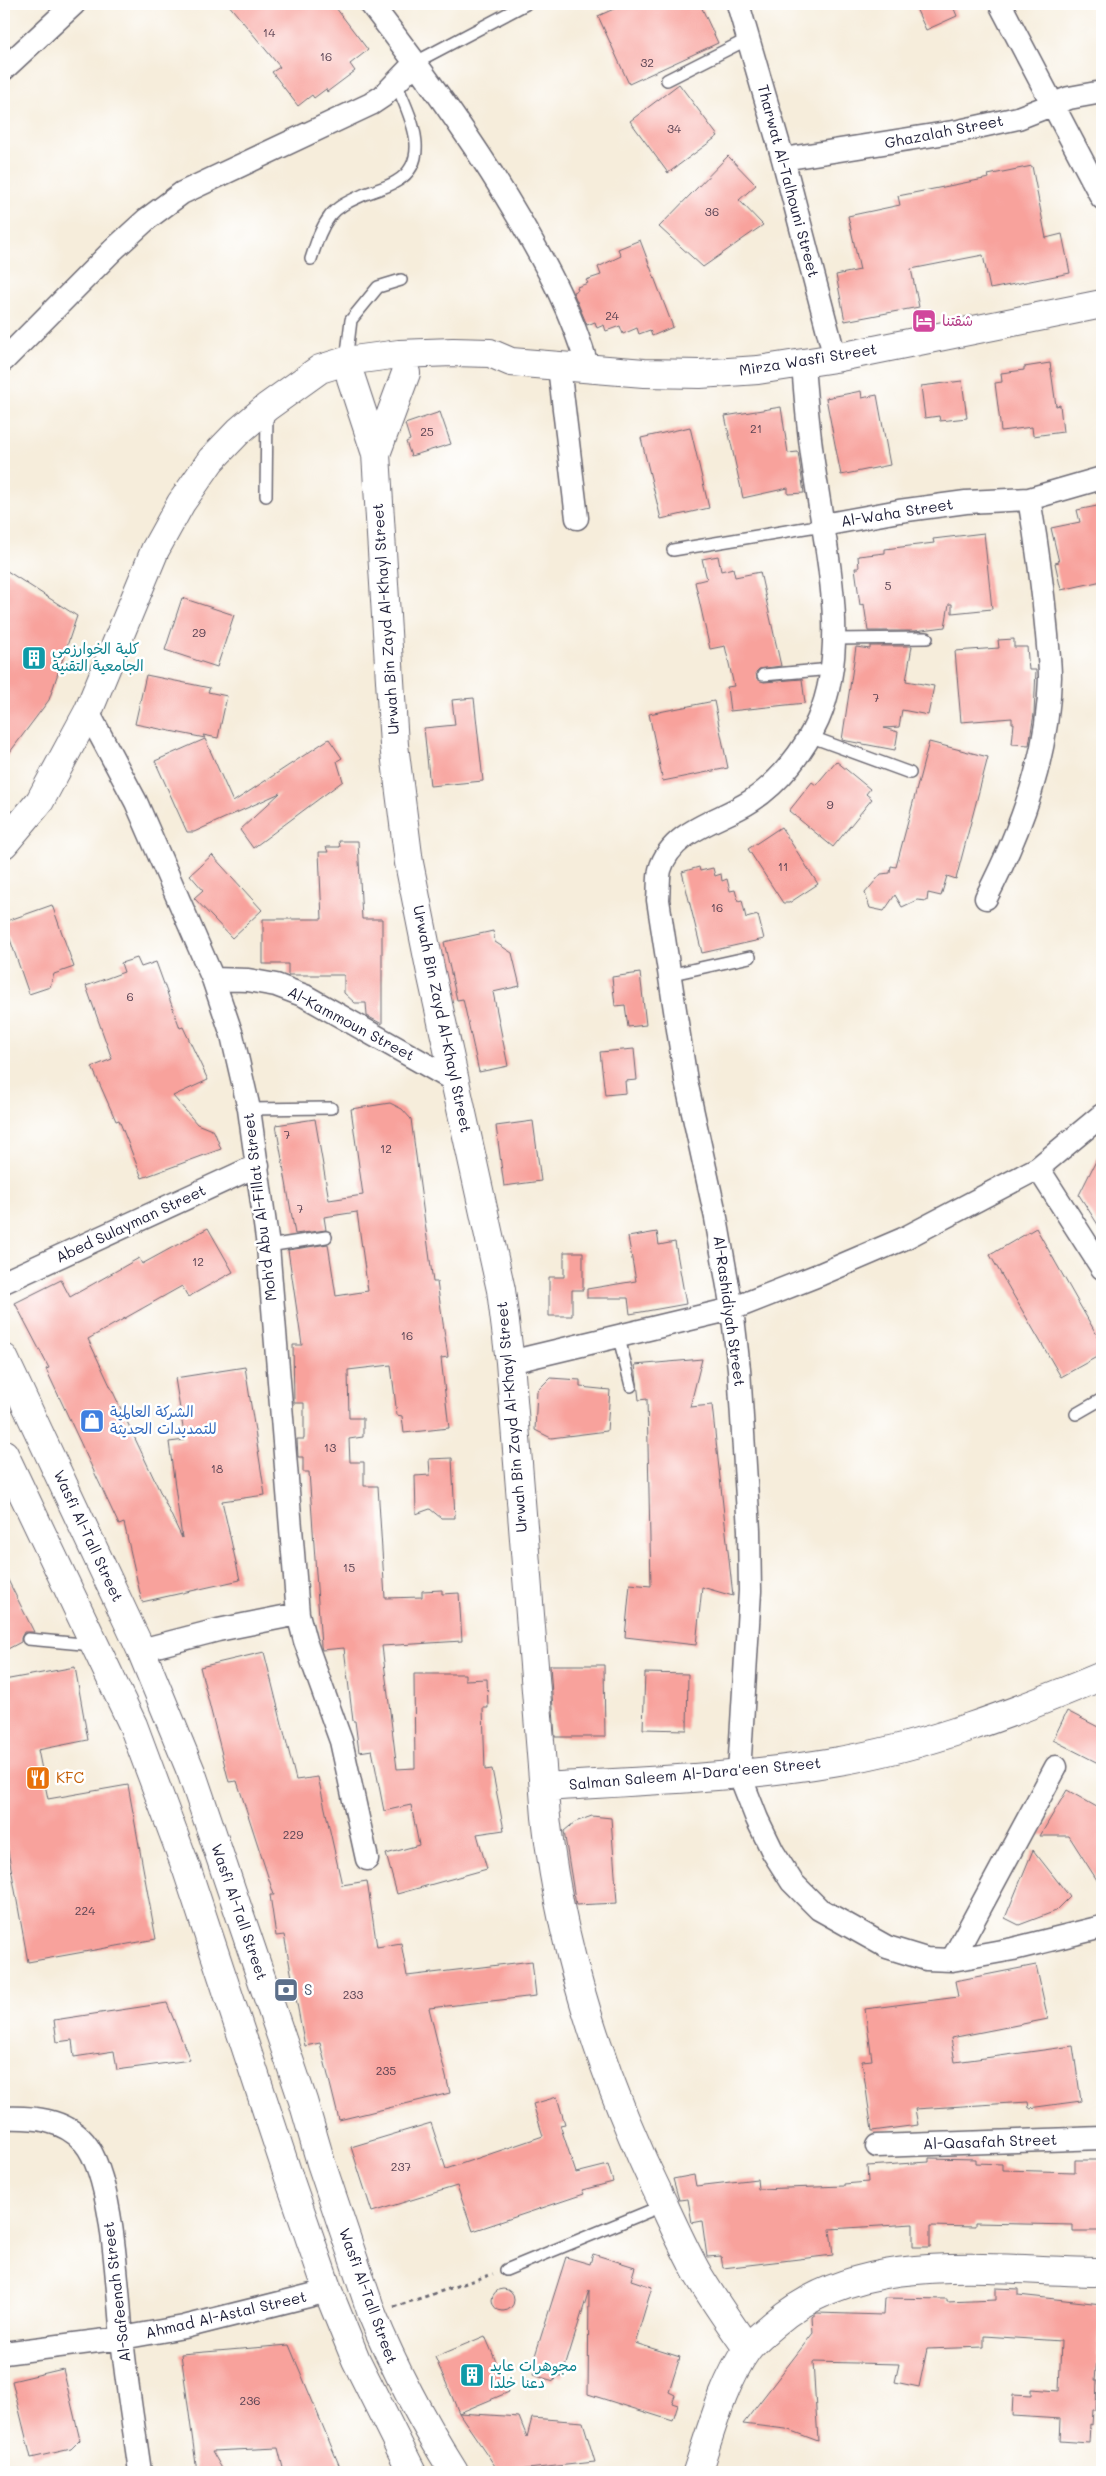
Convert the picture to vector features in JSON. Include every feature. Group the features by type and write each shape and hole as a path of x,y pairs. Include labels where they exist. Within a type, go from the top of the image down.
{"street":[{"path":"4,69 74,4"},
{"path":"371,4 416,62 496,179 548,269 576,328 588,368"},
{"name":"Tharwat Al-Talhouni Street","path":"738,4 783,159 835,358"},
{"path":"1000,4 1102,198"},
{"path":"4,360 147,219 182,193 364,108 383,96 416,62"},
{"name":"Ghazalah Street","path":"783,159 959,131 1018,118 1054,104 1102,92"},
{"name":"Mirza Wasfi Street","path":"348,369 399,354 454,352 490,354 511,362 559,367 644,373 700,374 802,364 1102,304"},
{"name":"Mirza Wasfi Street","path":"4,844 40,801 88,712 155,550 181,503 211,460 267,407 320,369 406,372 432,369 489,369 511,362"},
{"path":"802,364 823,525"},
{"path":"559,367 577,518"},
{"name":"Urwah Bin Zayd Al-Khayl Street","path":"348,369 376,454 394,745 409,863 430,968 501,1290 510,1362 550,1856 563,1925 578,1982 615,2095 664,2205 699,2277 748,2348"},
{"name":"Urwah Bin Zayd Al-Khayl Street","path":"376,454 406,372"},
{"name":"Al-Waha Street","path":"667,854 696,829 750,802 770,787 783,774 809,736 826,699 832,669 833,639 830,580 823,525 899,511 966,502 1030,498 1102,478"},
{"path":"986,898 1019,829 1033,786 1046,716 1050,676 1049,657 1043,582 1030,498"},
{"name":"Moh'd Abu Al-Fillat Street","path":"88,712 136,802 213,979 232,1035 249,1109 268,1246 298,1614 305,1641 341,1742 367,1859"},
{"name":"Mirza Wasfi Street","path":"4,817 61,761"},
{"name":"Al-Rashidiyah Street","path":"667,854 660,870 658,900 668,975 686,1081 716,1218 732,1309 738,1369 749,1530 750,1591 738,1773"},
{"name":"Al-Kammoun Street","path":"213,979 248,980 276,985 305,996 455,1081"},
{"path":"510,1362 618,1334 732,1309 821,1274 903,1239 1038,1168 1102,1115"},
{"name":"Abed Sulayman Street","path":"4,1282 258,1166"},
{"path":"1038,1168 1102,1268"},
{"name":"Wasfi Al-Tall Street","path":"4,1358 159,1689 198,1792 303,2101 321,2163 372,2314 396,2372 413,2405 454,2472"},
{"path":"5,1462 133,1725 162,1800 328,2291 356,2360 412,2472"},
{"path":"141,1650 218,1630 298,1614"},
{"name":"Salman Saleem Al-Dara'een Street","path":"544,1787 738,1773 834,1762 924,1741 975,1725 1102,1676"},
{"path":"952,1960 1056,1767"},
{"path":"738,1773 756,1818 792,1882 819,1910 887,1947 926,1959 952,1960 1012,1949 1102,1927"},
{"name":"Al-Safeenah Street","path":"4,2118 20,2117 50,2121 70,2129 85,2143 98,2167 116,2260 122,2338 140,2472"},
{"name":"Al-Qasafah Street","path":"877,2146 1102,2138"},
{"path":"697,2472 732,2377 748,2348 784,2315 822,2292 877,2275 943,2269 1102,2272"},
{"name":"Ahmad Al-Astal Street","path":"4,2353 122,2338 257,2310 328,2291"}],"lane":[{"path":"416,62 526,4"},
{"path":"667,80 748,39"},
{"path":"312,259 318,237 330,216 342,204 397,181 406,174 413,164 418,144 409,113 396,83"},
{"path":"348,369 351,320 378,287 402,280"},
{"path":"266,496 267,407"},
{"path":"673,550 823,525"},
{"path":"833,639 927,638"},
{"path":"763,675 832,669"},
{"path":"809,736 910,773"},
{"path":"668,975 750,957"},
{"path":"249,1109 331,1108"},
{"path":"268,1246 326,1237"},
{"path":"618,1334 631,1386"},
{"path":"1076,1414 1102,1399"},
{"path":"28,1638 95,1645"},
{"path":"506,2270 664,2205"}],"path":[{"path":"372,2314 506,2270"}],"building":[{"path":"228,4 333,4 368,50 350,64 355,71 327,92 326,89 314,98 312,95 298,106 272,72 280,67"},
{"path":"625,4 700,4 718,43 629,84 598,16"},
{"path":"914,4 952,4 957,16 926,30"},
{"path":"679,84 718,136 668,173 630,121"},
{"path":"728,156 756,185 739,200 763,225 703,267 659,227"},
{"path":"1032,166 1046,238 1062,234 1070,273 990,289 983,255 911,269 919,307 845,321 836,275 860,270 848,216 900,205 898,196 989,178 988,175"},
{"path":"640,240 673,327 652,336 650,330 639,334 637,328 623,334 620,326 606,331 604,325 597,328 595,322 587,325 573,292 578,290 577,287 588,283 586,280 601,275 598,267 621,256 618,249"},
{"path":"1050,363 1056,406 1060,405 1063,432 1033,436 1032,427 1001,431 995,383 1002,382 1001,373 1024,370 1024,367"},
{"path":"962,381 967,418 940,421 939,416 925,418 921,386"},
{"path":"861,391 862,398 877,395 890,465 841,475 826,398"},
{"path":"781,407 788,453 798,452 804,493 788,494 788,488 743,498 725,416"},
{"path":"440,412 451,444 411,456 406,442 410,440 405,424"},
{"path":"690,427 709,508 661,519 641,438"},
{"path":"1102,505 1102,581 1061,590 1055,563 1059,562 1051,528 1080,522 1077,510"},
{"path":"984,533 992,609 952,613 952,604 949,604 945,627 915,631 868,631 864,604 860,605 855,568 859,568 858,556 885,553 885,549 934,543 933,539"},
{"path":"718,556 721,571 733,568 735,577 760,572 781,666 759,669 756,672 757,679 764,682 802,679 805,703 730,711 727,687 734,686 725,646 710,649 695,582 707,579 702,559"},
{"name":"كلية الخوارزمي الجامعية التقنية","path":"4,569 77,616 49,700 4,760"},
{"path":"182,598 234,615 217,667 165,650"},
{"path":"1014,639 1014,647 1027,647 1029,670 1036,670 1034,714 1029,745 1012,744 1014,723 1012,723 1012,718 961,722 955,651 999,648 998,640"},
{"path":"870,646 912,646 906,681 934,686 928,715 902,710 899,727 884,728 898,732 895,750 842,740 856,647 870,649"},
{"path":"146,675 210,688 208,692 227,696 218,738 203,735 205,738 135,724"},
{"path":"474,698 483,781 430,786 424,728 455,725 452,700"},
{"path":"714,701 728,768 663,781 649,714"},
{"path":"205,739 233,802 329,739 342,758 337,761 343,781 253,848 240,830 280,793 194,832 187,832 155,761"},
{"path":"929,742 988,757 956,879 947,876 941,896 928,893 927,901 917,900 902,907 895,895 884,911 870,908 865,893 881,874 890,873 891,866 896,867"},
{"path":"836,761 870,789 866,794 872,799 833,847 789,811 812,782 816,785"},
{"path":"781,827 818,884 789,903 783,903 748,849"},
{"path":"339,841 358,841 362,919 382,919 382,1024 367,1016 366,1003 355,1003 344,993 344,975 288,975 288,964 263,964 263,919 322,919 319,852 328,852 326,847 340,847"},
{"path":"212,855 262,910 232,938 194,898 203,890 190,875"},
{"path":"699,867 700,871 713,868 715,876 721,874 722,881 727,879 730,891 735,890 738,901 742,900 746,918 758,915 764,939 702,953 682,872"},
{"path":"52,905 74,967 54,974 50,987 29,994 4,922"},
{"path":"493,931 495,942 512,953 520,986 493,992 508,1066 479,1072 463,999 457,1000 444,942"},
{"path":"137,958 141,967 156,962 180,1028 183,1027 208,1080 173,1096 197,1124 214,1131 221,1149 142,1178 119,1120 116,1121 92,1067 112,1059 86,986 124,972 121,963"},
{"path":"640,973 646,1025 628,1027 625,1005 615,1006 612,977"},
{"path":"634,1049 637,1080 625,1081 626,1093 605,1095 600,1052"},
{"path":"390,1103 402,1109 411,1119 433,1282 437,1282 448,1357 441,1358 449,1428 404,1433 402,1416 397,1415 391,1365 348,1370 349,1418 363,1418 363,1437 349,1439 350,1462 364,1462 364,1486 378,1486 385,1598 422,1597 422,1591 442,1590 442,1594 459,1593 462,1641 382,1646 397,1769 415,1768 414,1674 465,1674 465,1680 487,1679 488,1708 483,1708 485,1770 492,1769 504,1830 477,1834 487,1869 397,1894 386,1854 419,1845 411,1805 384,1811 372,1750 359,1752 355,1721 353,1721 344,1648 322,1650 309,1472 303,1472 303,1457 298,1457 297,1439 304,1439 304,1403 294,1403 293,1345 302,1345 288,1250 328,1244 336,1296 368,1291 357,1212 324,1217 326,1230 295,1234 276,1125 315,1119 329,1200 363,1195 351,1109"},
{"path":"533,1121 541,1181 504,1186 496,1126"},
{"path":"1102,1149 1102,1231 1079,1195"},
{"path":"208,1228 233,1272 188,1297 182,1286 88,1339 182,1538 169,1442 185,1440 175,1378 245,1367 265,1495 222,1501 240,1580 142,1602 124,1523 119,1525 46,1369 49,1368 15,1303 61,1280 70,1297 139,1258 142,1264"},
{"path":"1036,1228 1102,1344 1102,1354 1061,1377 990,1255"},
{"path":"657,1232 659,1245 675,1242 686,1304 630,1314 628,1298 587,1298 587,1289 636,1281 628,1237"},
{"path":"564,1252 583,1252 583,1290 572,1290 572,1316 549,1316 549,1277 564,1277"},
{"path":"702,1359 690,1407 712,1405 733,1596 702,1587 696,1645 625,1637 630,1584 651,1586 647,1399 639,1400 635,1365"},
{"path":"550,1378 580,1380 580,1387 610,1390 607,1431 551,1438 535,1430 537,1391"},
{"path":"452,1458 455,1518 441,1518 430,1509 416,1514 415,1476 430,1475 429,1459"},
{"path":"4,1572 34,1632 24,1632 21,1642 4,1651"},
{"path":"264,1652 296,1780 318,1777 342,1885 367,1881 377,1947 401,1943 407,1976 532,1961 536,1996 429,2008 450,2093 339,2120 320,2043 305,2046 284,1935 276,1936 270,1895 274,1895 237,1781 229,1782 200,1667"},
{"path":"550,1665 604,1665 605,1737 555,1737"},
{"path":"75,1667 88,1740 38,1750 48,1799 128,1785 156,1939 28,1962 4,1829 4,1680"},
{"path":"645,1673 688,1674 687,1730 643,1729"},
{"path":"1067,1711 1102,1729 1102,1765 1053,1740"},
{"path":"1067,1790 1102,1810 1102,1888 1069,1836 1040,1836"},
{"path":"592,1816 611,1818 617,1903 576,1905 564,1831 575,1822"},
{"path":"1033,1850 1070,1897 1056,1911 1019,1925 1005,1918"},
{"path":"1036,1965 1048,2019 951,2038 955,2062 1073,2046 1081,2101 1029,2108 1028,2102 915,2109 918,2125 872,2131 862,2061 872,2060 865,2009 958,1997 955,1981"},
{"path":"167,2003 190,2060 117,2070 114,2051 74,2057 72,2040 57,2042 54,2020"},
{"path":"557,2097 565,2124 560,2125 576,2173 608,2165 613,2182 582,2190 584,2194 473,2231 457,2186 372,2212 351,2147 431,2123 446,2169 543,2136 533,2104"},
{"path":"929,2158 976,2159 976,2163 1002,2164 1002,2170 1075,2172 1075,2160 1102,2160 1102,2231 1073,2231 1073,2225 975,2223 975,2227 930,2226 930,2247 913,2247 913,2224 830,2229 833,2255 723,2268 721,2256 707,2257 702,2221 692,2223 688,2199 679,2200 673,2179 694,2175 696,2186 757,2179 758,2189 844,2186 844,2184 868,2182 867,2166 929,2162"},
{"path":"593,2254 635,2267 631,2280 652,2287 635,2343 680,2357 669,2392 675,2395 672,2403 678,2405 673,2421 588,2394 589,2290 562,2377 556,2375 554,2381 533,2375 536,2363 533,2362 566,2257 590,2264"},
{"path":"996,2288 1018,2289 1018,2295 1102,2304 1095,2380 1097,2380 1096,2410 1093,2410 1092,2425 1090,2424 1089,2443 1060,2441 1061,2419 1012,2416 1013,2395 1031,2396 1031,2389 1059,2391 1061,2341 984,2336 984,2347 927,2349 919,2387 895,2382 899,2364 813,2362 818,2441 786,2429 743,2424 813,2333 812,2317 817,2313 883,2315 884,2298 947,2299 947,2302 996,2300"},
{"path":"503,2289 511,2292 514,2300 511,2308 503,2311 495,2308 492,2300 495,2292"},
{"name":"مجوهرات عايد دعنا خلدا","path":"485,2336 509,2392 459,2413 435,2357"},
{"path":"289,2345 342,2472 284,2472 278,2448 212,2451 224,2472 197,2472 181,2354"},
{"path":"63,2369 80,2440 71,2449 31,2458 12,2381"},
{"path":"459,2413 519,2417 527,2437 532,2418 583,2422 595,2462 499,2472"}],"place":[{"name":"شقتنا","path":"924,321"},
{"name":"كلية الخوارزمي الجامعية التقنية","path":"34,658"},
{"name":"الشركة العالمية للتمديدات الحديثة","path":"92,1421"},
{"name":"KFC","path":"38,1778"},
{"name":"S","path":"286,1990"},
{"name":"مجوهرات عايد دعنا خلدا","path":"472,2375"}]}
